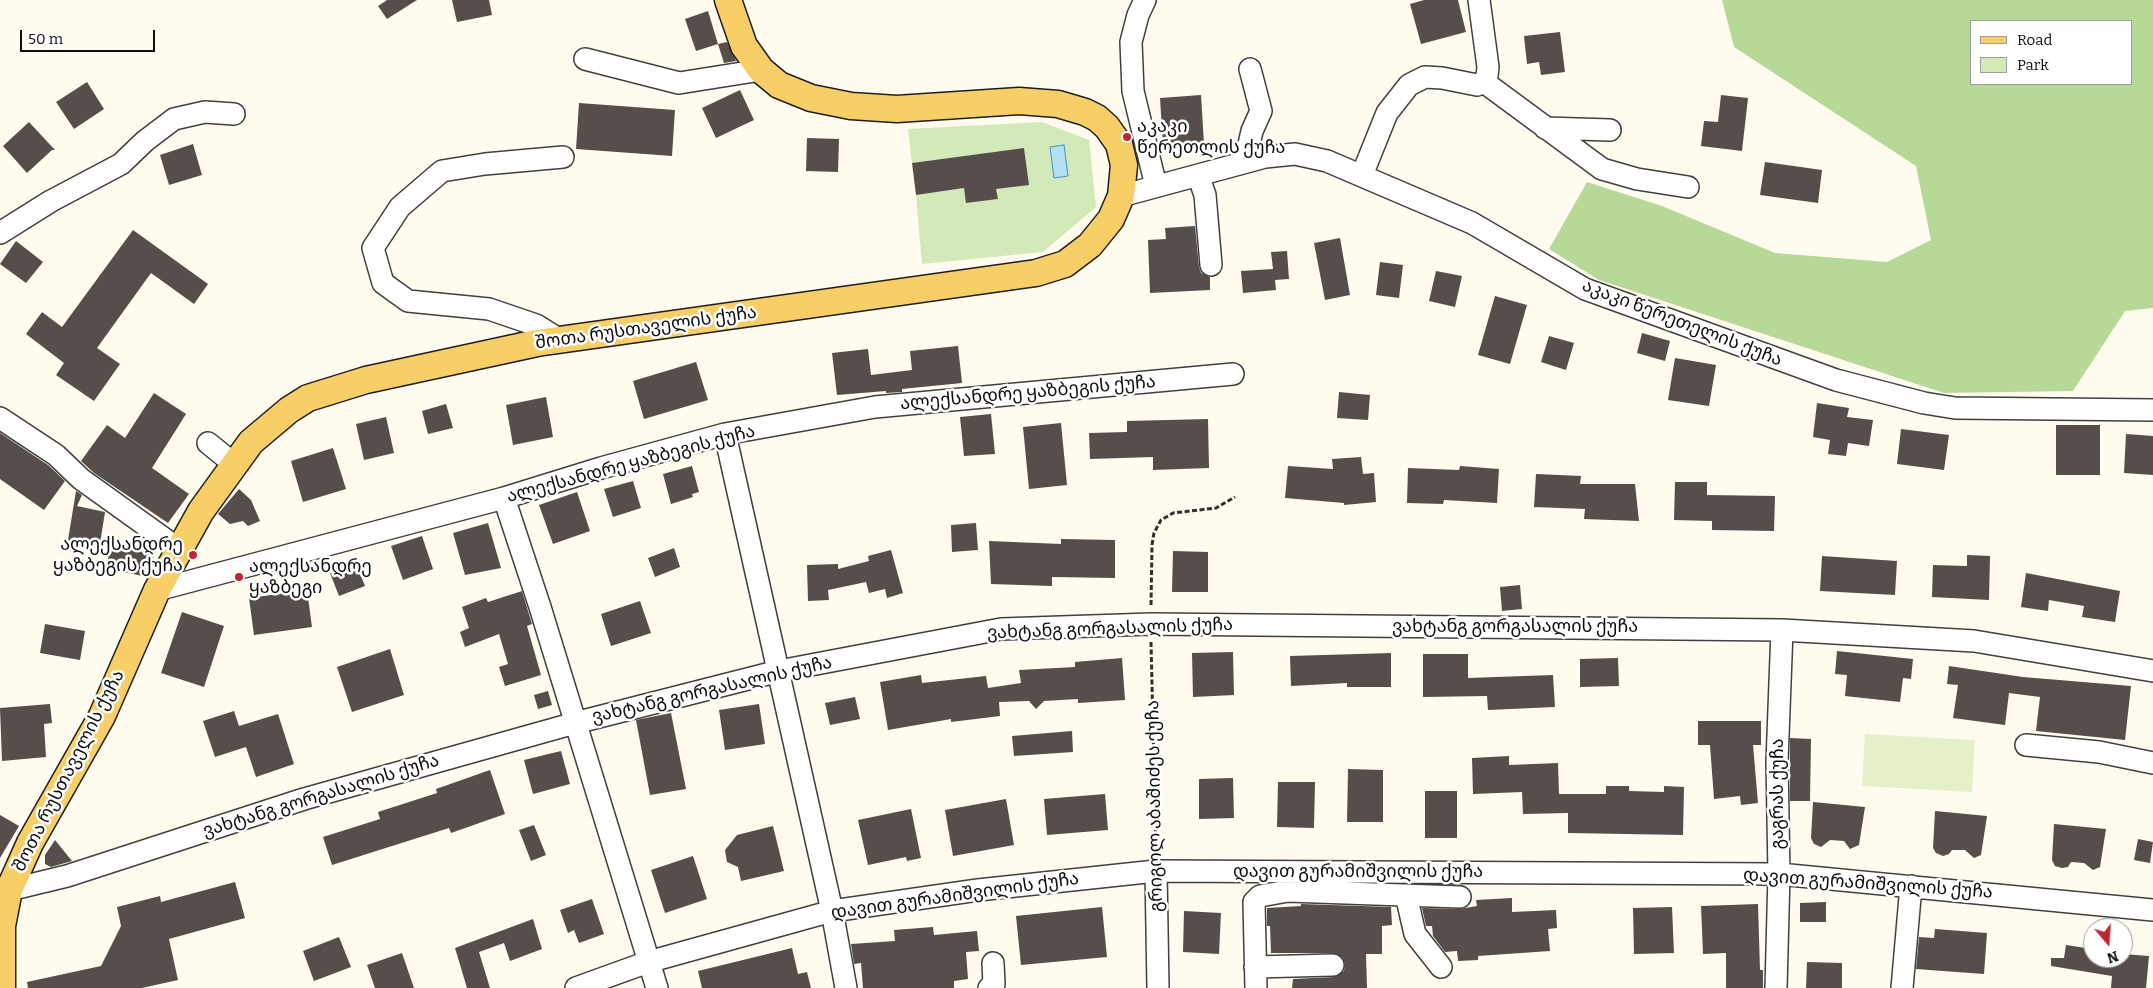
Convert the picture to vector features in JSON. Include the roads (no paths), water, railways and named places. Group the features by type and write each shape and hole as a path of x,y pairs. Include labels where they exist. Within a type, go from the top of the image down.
{"main road":[{"name":"შოთა რუსთაველის ქუჩა","path":"2,988 4,889 102,716 157,590 201,511 251,442 271,424 308,398 366,380 560,340 1036,273 1065,264 1090,245 1111,219 1121,196 1124,164 1119,144 1107,127 1085,112 1058,104 1019,101 897,109 850,106 803,94 779,85 761,70 744,46 728,0"}],"street":[{"path":"1145,0 1138,15 1130,42 1133,91 1156,186"},
{"path":"1362,175 1387,113 1409,85 1425,77 1442,78 1477,85 1484,82 1488,67 1479,0"},
{"path":"585,59 679,83 761,70"},
{"path":"1244,162 1252,131 1260,111 1250,69"},
{"path":"1484,82 1602,169 1637,179 1688,186"},
{"path":"0,233 51,201 121,164 145,141 174,119 204,112 234,114"},
{"path":"1545,128 1610,130"},
{"name":"აკაკი წერეთელის ქუჩა","path":"1121,196 1265,156 1295,154 1327,161 1472,223 1585,289 1836,380 1924,403 1955,408 2153,410"},
{"path":"560,340 536,325 489,309 408,300 383,282 373,248 400,208 442,171 485,164 563,157"},
{"path":"1198,175 1205,195 1211,265"},
{"name":"ალექსანდრე ყაზბეგის ქუჩა","path":"157,590 504,498 601,468 725,434 875,407 1233,374"},
{"path":"0,418 56,455 82,479 180,550"},
{"path":"725,434 832,911 846,988"},
{"path":"208,442 234,464"},
{"path":"504,498 657,988"},
{"name":"ვახტანგ გორგასალის ქუჩა","path":"4,889 67,876 304,799 575,723 779,671 1001,629 1151,624 1782,630 1974,640 2153,671"},
{"name":"გაგრას ქუჩა","path":"1776,988 1777,762 1782,630"},
{"path":"2026,744 2099,752 2153,763"},
{"name":"დავით გურამიშვილის ქუჩა","path":"576,988 648,962 832,911 978,890 1156,871 1778,874 2153,910"},
{"name":"გრიგოლ აბაშიძეს ქუჩა","path":"1156,871 1158,988"},
{"path":"1902,988 1911,886"},
{"path":"1333,965 1256,978 1254,902 1260,896 1288,891 1460,897"},
{"path":"2153,892 2153,902"},
{"path":"1406,895 1415,934 1442,967"},
{"path":"989,988 994,984 993,963"}],"water":[{"path":"1064,145 1068,176 1054,178 1050,147"}],"place":[{"name":"აკაკი წერეთლის ქუჩა","path":"1127,137"},
{"name":"ალექსანდრე ყაზბეგის ქუჩა","path":"193,555"},
{"name":"ალექსანდრე ყაზბეგი","path":"239,577"}]}
